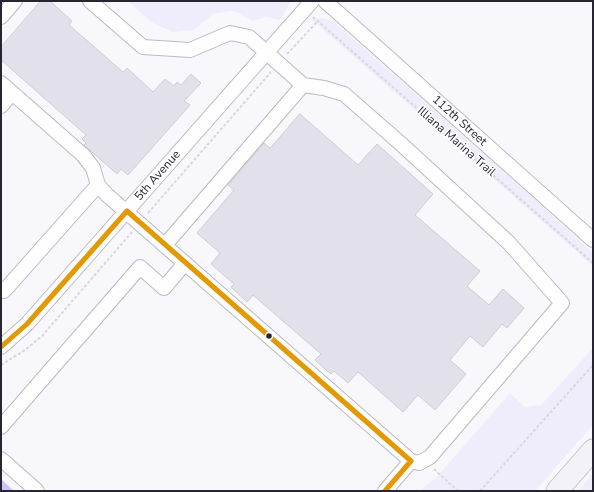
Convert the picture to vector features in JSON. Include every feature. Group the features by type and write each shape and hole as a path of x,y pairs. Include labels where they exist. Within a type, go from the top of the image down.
{"highway":[{"path":"557,491 593,450"}],"street":[{"path":"1,17 15,1"},
{"path":"90,1 143,47 190,50 230,33 249,37 303,85 324,88 344,94 400,143 509,244 562,303 430,457 418,460 385,491"},
{"name":"5th Avenue","path":"1,347 27,324 312,1"},
{"name":"112th Street","path":"325,1 593,240"},
{"path":"1,83 83,155 94,168 98,185 107,195 418,460"},
{"path":"165,245 303,85"},
{"path":"1,106 12,93"},
{"path":"2,291 98,185"},
{"path":"1,427 140,267 164,288 185,263"},
{"path":"1,459 37,491"}],"path":[{"name":"Illiana Marina Trail","path":"284,58 316,20 593,264"},
{"path":"146,215 272,72"},
{"path":"1,365 25,350 42,336 133,231"},
{"path":"480,491 593,365"},
{"path":"418,460 458,491"}],"shaded area":[{"path":"128,1 291,1 280,20 266,17 252,21 234,11 214,13 194,30 173,32 151,22"},
{"path":"322,18 334,22 520,186 593,253 593,266 311,19"},
{"path":"593,348 593,425 535,491 419,491 435,479 510,393 525,407 541,405"},
{"path":"593,473 593,491 578,491"},
{"path":"1,479 14,491 1,491"}],"building":[{"path":"41,1 50,1 72,21 69,25 123,72 127,68 153,92 165,79 174,86 177,82 181,85 191,74 201,83 184,101 190,105 128,175 121,169 117,174 84,145 86,143 82,139 86,135 1,60 1,47"},
{"path":"300,114 358,165 377,144 433,194 415,215 480,271 467,286 489,305 503,289 524,308 507,328 502,324 483,347 470,336 450,360 466,374 435,410 418,395 403,412 358,372 348,383 334,371 331,374 315,360 321,354 253,295 247,302 231,287 234,284 211,264 220,253 197,233 234,190 228,185 264,143 270,148"}],"transit line":[{"path":"1,347 27,324 127,211 411,461 385,491"}]}
